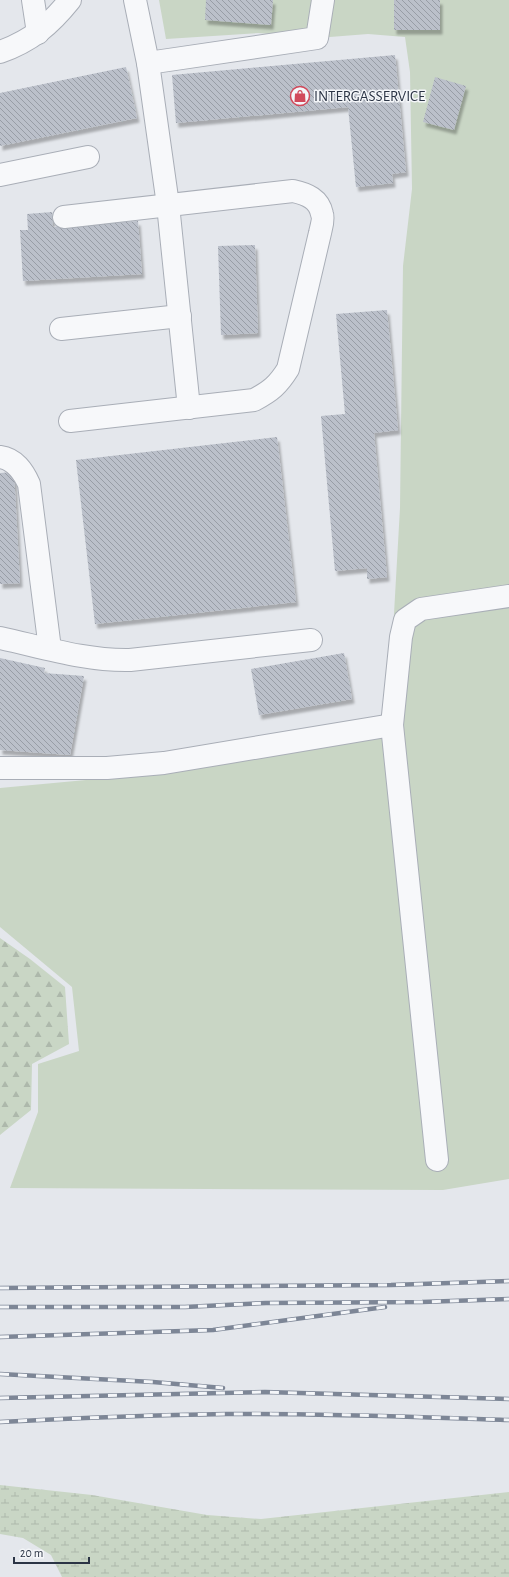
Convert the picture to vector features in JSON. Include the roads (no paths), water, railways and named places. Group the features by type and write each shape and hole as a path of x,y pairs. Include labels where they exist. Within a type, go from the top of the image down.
{"lane":[{"path":"32,0 38,34"},
{"path":"0,52 16,46 38,34 56,18 70,0"},
{"path":"134,0 148,63 168,205 189,408"},
{"path":"148,63 317,38 323,0"},
{"path":"0,175 88,157"},
{"path":"64,217 294,191 306,194 316,200 323,214 320,233 288,369 278,384 267,393 254,400 70,421"},
{"path":"61,329 180,316"},
{"path":"0,457 12,462 22,469 29,484 50,649"},
{"path":"437,1160 392,725 402,637 406,620 421,609 509,596"},
{"path":"0,638 101,659 124,660 311,640"},
{"path":"0,768 107,768 164,762 392,725"}],"railway":[{"path":"0,1288 391,1285 509,1281"},
{"path":"0,1307 185,1307 266,1303 422,1302 509,1299"},
{"path":"0,1337 213,1330 385,1307"},
{"path":"0,1374 153,1382 223,1388"},
{"path":"0,1398 265,1392 509,1399"},
{"path":"0,1422 199,1414 298,1414 509,1420"}],"place":[{"name":"INTERGASSERVICE","path":"300,96"}]}
